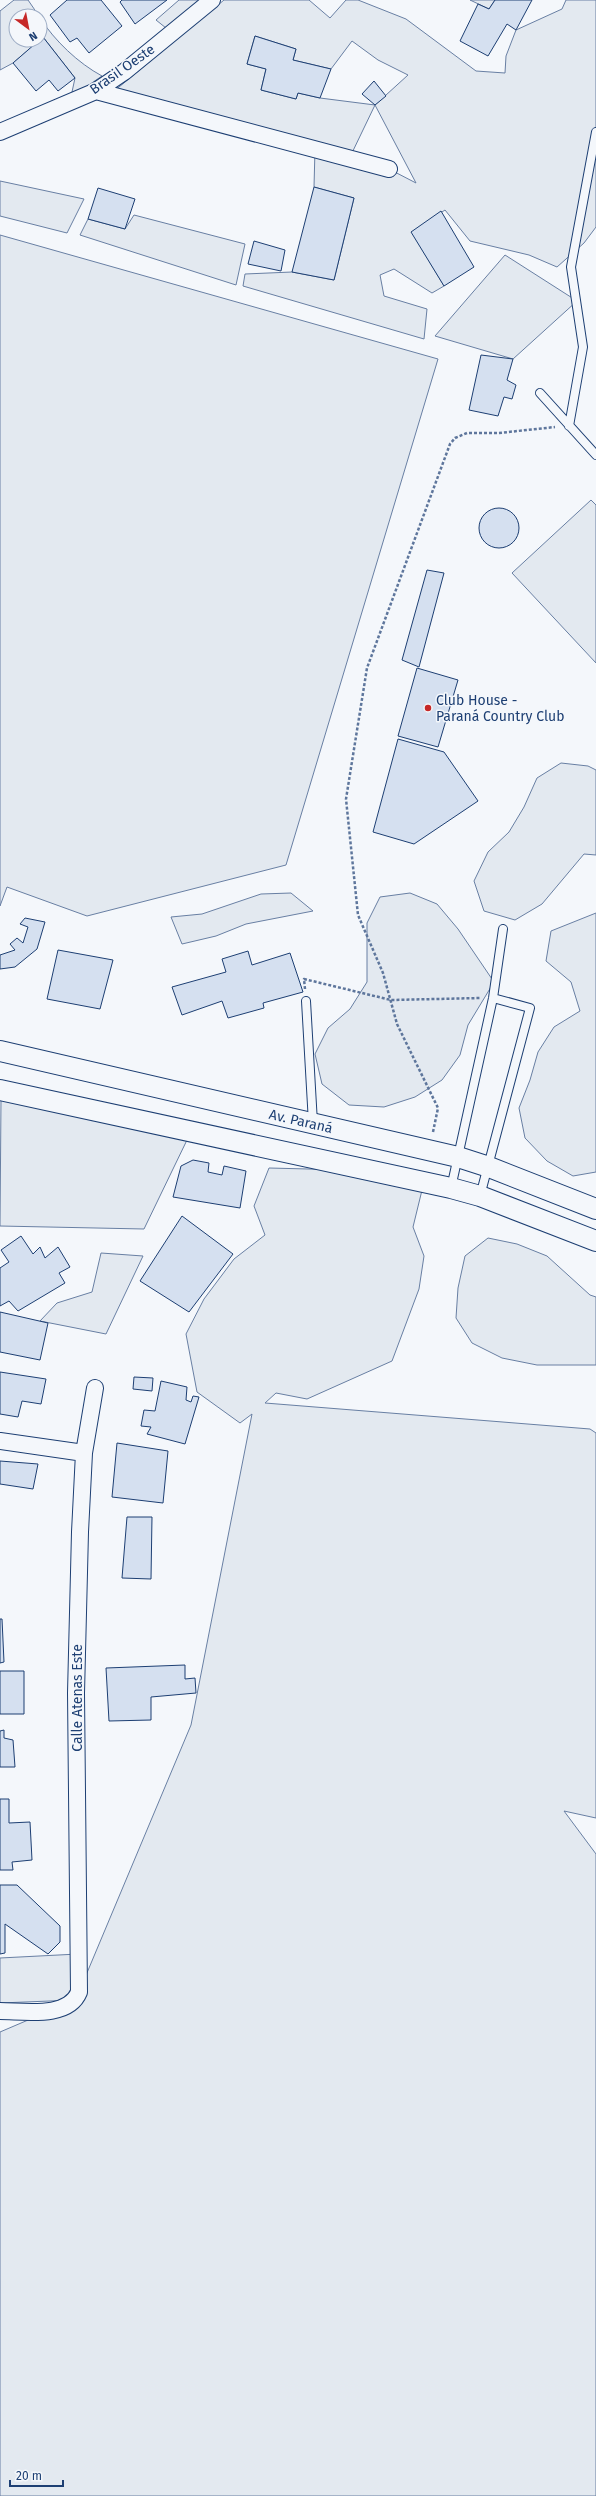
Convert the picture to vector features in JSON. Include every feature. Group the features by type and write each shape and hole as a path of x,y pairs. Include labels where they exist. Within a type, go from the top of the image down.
{"street":[{"name":"Brasil Oeste","path":"0,132 96,91 124,72 212,0"},
{"path":"96,91 389,169"},
{"name":"Av. Paraná","path":"0,1051 458,1157 489,1167 596,1209"},
{"path":"0,1090 451,1188 480,1196 596,1241"},
{"name":"Calle Atenas Este","path":"0,2011 44,2011 69,2005 76,2000 79,1992 76,1693 84,1453 96,1388"},
{"path":"0,1441 84,1453"}],"lane":[{"path":"569,426 583,347 571,267 596,132"},
{"path":"540,393 596,455"},
{"path":"451,1188 493,998 503,929"},
{"path":"480,1196 489,1167 530,1008 493,998"},
{"path":"306,1001 313,1123"}],"path":[{"path":"429,1150 438,1108 397,1024 384,973 358,915 346,799 367,668 450,444 455,438 467,433 498,433 569,426"},
{"path":"304,979 390,1000 493,998"}],"shaded area":[{"path":"14,0 28,0 34,8 8,8 8,48 31,48 13,63 0,70 0,11"},
{"path":"179,0 205,0 171,32 156,20"},
{"path":"224,0 309,0 330,18 346,0 358,0 406,19 476,71 505,73 506,56 516,30 562,9 566,0 596,0 596,227 584,243 557,267 529,255 470,241 445,210 412,232 444,286 432,293 394,269 380,275 384,296 427,309 424,339 243,286 245,274 292,272 334,280 354,198 314,187 315,149 389,169 416,183 375,105 350,157 113,92","holes":["255,36 296,49 293,60 331,69 352,41 378,60 408,75 375,105 320,98 298,93 296,99 261,90 266,69 247,64"]},
{"path":"470,0 495,0 489,9"},
{"path":"48,29 68,51 84,65 102,76 80,91 72,92 75,78 48,43"},
{"path":"0,181 84,199 67,233 0,216"},
{"path":"134,215 245,244 236,285 80,235 88,219 125,229"},
{"path":"0,235 438,359 286,865 87,916 7,887 0,906"},
{"path":"505,255 577,301 513,359 435,336"},
{"path":"591,500 596,505 596,663 512,573"},
{"path":"561,763 588,766 596,770 596,855 584,854 542,904 515,920 484,911 474,881 488,852 509,832 524,807 537,778"},
{"path":"291,893 313,911 246,924 216,936 182,944 171,917 202,914 261,894"},
{"path":"410,893 437,904 458,929 494,982 468,1025 460,1055 442,1080 415,1097 384,1107 349,1105 322,1084 315,1054 328,1028 350,1009 367,982 367,923 380,897"},
{"path":"596,913 596,1172 573,1176 547,1161 525,1138 519,1108 530,1080 538,1052 554,1027 580,1011 571,982 546,961 551,931"},
{"path":"1,1099 187,1140 144,1229 0,1226"},
{"path":"269,1168 348,1170 423,1186 413,1227 424,1256 419,1289 392,1361 307,1399 276,1393 265,1403 590,1429 596,1433 596,1818 564,1811 596,1854 596,2496 0,2496 0,2032 75,2000 0,2003 0,1958 78,1954 76,1999 191,1725 252,1414 240,1423 197,1392 186,1334 204,1299 234,1259 265,1235 254,1206"},
{"path":"488,1238 517,1244 547,1256 590,1295 596,1297 596,1365 537,1365 502,1358 472,1343 456,1318 458,1288 465,1256"},
{"path":"101,1253 143,1256 106,1334 40,1321 57,1303 92,1292"}],"building":[{"path":"67,0 101,0 122,26 89,53 77,38 70,42 50,15"},
{"path":"122,0 167,0 135,24 120,2"},
{"path":"495,0 532,0 516,30 507,24 488,56 460,41 478,4 489,9"},
{"path":"255,36 296,49 293,60 331,69 320,98 298,93 296,99 261,90 266,69 247,64"},
{"path":"48,43 75,78 58,91 49,80 36,91 13,63 30,48 48,48"},
{"path":"374,81 386,96 375,105 362,94"},
{"path":"314,187 354,198 334,280 292,272"},
{"path":"98,188 135,199 125,229 88,219"},
{"path":"441,211 474,267 444,286 411,232"},
{"path":"254,241 285,250 281,271 248,264"},
{"path":"481,355 513,359 507,380 516,385 512,399 504,397 498,416 469,410"},
{"path":"499,508 507,510 513,514 517,520 519,528 517,536 513,542 507,546 499,548 491,546 485,542 481,536 479,528 481,520 485,514 491,510"},
{"path":"427,570 444,573 419,667 402,660"},
{"name":"Club House - Paraná Country Club","path":"417,668 458,680 438,747 398,736"},
{"path":"398,739 444,752 478,801 414,844 373,832"},
{"path":"25,918 45,922 37,949 15,967 0,969 0,955 15,950 10,944 17,938 23,943 28,927 20,924"},
{"path":"58,950 113,960 100,1009 47,999"},
{"path":"248,951 252,965 290,953 303,992 263,1003 264,1008 228,1018 222,1001 182,1015 172,987 226,972 222,959"},
{"path":"193,1160 209,1163 208,1172 222,1175 224,1166 246,1171 240,1208 173,1197 181,1166"},
{"path":"182,1216 233,1254 189,1312 140,1281"},
{"path":"21,1236 33,1254 40,1247 45,1258 58,1247 70,1267 59,1273 65,1283 18,1311 9,1301 0,1306 0,1268 9,1262 1,1250"},
{"path":"0,1312 48,1323 40,1360 0,1352"},
{"path":"0,1372 46,1379 41,1404 22,1401 18,1417 0,1414"},
{"path":"134,1377 153,1378 152,1391 133,1389"},
{"path":"161,1381 187,1387 186,1400 191,1402 193,1396 199,1397 185,1444 147,1434 151,1427 141,1426 144,1410 155,1411"},
{"path":"117,1443 168,1451 163,1503 112,1497"},
{"path":"0,1461 38,1464 33,1489 0,1484"},
{"path":"127,1517 152,1517 151,1579 122,1578"},
{"path":"0,1619 2,1619 4,1662 0,1663"},
{"path":"185,1665 185,1679 195,1678 196,1693 151,1697 151,1720 109,1721 106,1668"},
{"path":"0,1671 24,1671 24,1714 0,1714"},
{"path":"4,1730 4,1738 13,1740 15,1767 0,1767 0,1731"},
{"path":"0,1799 9,1799 9,1823 30,1822 32,1860 12,1862 13,1870 0,1870"},
{"path":"0,1885 17,1885 60,1926 60,1942 48,1954 5,1924 5,1953 0,1954"}],"place":[{"name":"Club House - Paraná Country Club","path":"428,708"}]}
